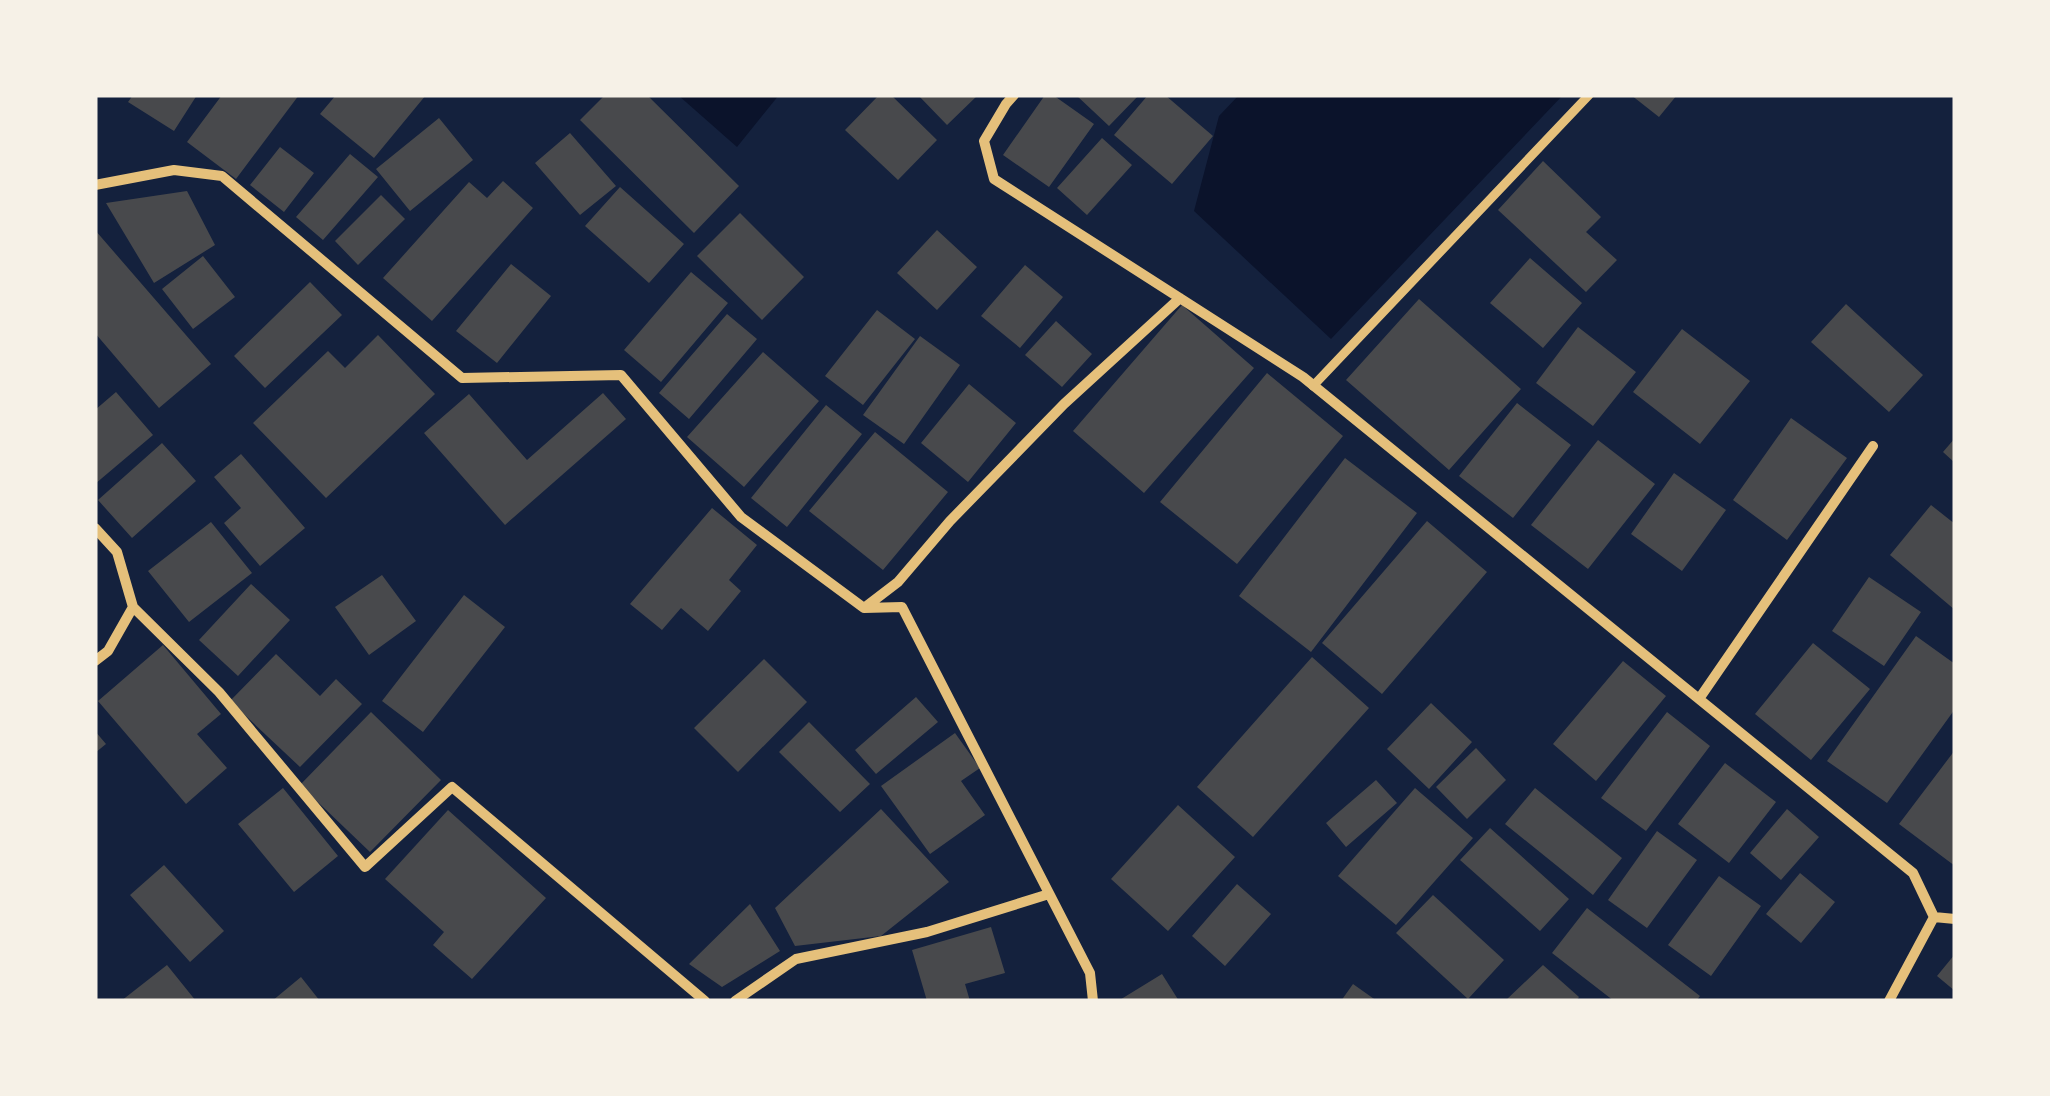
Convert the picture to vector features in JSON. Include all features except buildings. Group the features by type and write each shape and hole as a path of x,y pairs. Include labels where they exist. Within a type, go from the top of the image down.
{"street":[{"path":"1014,95 984,142 994,179 1314,386 1913,873 1934,917"},
{"path":"1314,386 1589,95"},
{"path":"95,186 174,170 222,176 462,378 621,375 740,517 864,608 902,607 1090,973 1093,1001"},
{"path":"864,608 898,582 950,521 1064,404 1180,298"},
{"path":"1699,699 1873,446"},
{"path":"95,528 118,552 133,608 219,692 365,866 452,788 705,1001"},
{"path":"95,661 108,650 133,608"},
{"path":"735,1001 796,959 928,932 1048,894"},
{"path":"1934,917 1955,919"},
{"path":"1889,1001 1934,917"}],"water":[{"path":"678,95 779,95 737,147"},
{"path":"1239,95 1563,95 1331,339 1194,211 1219,116"}]}
